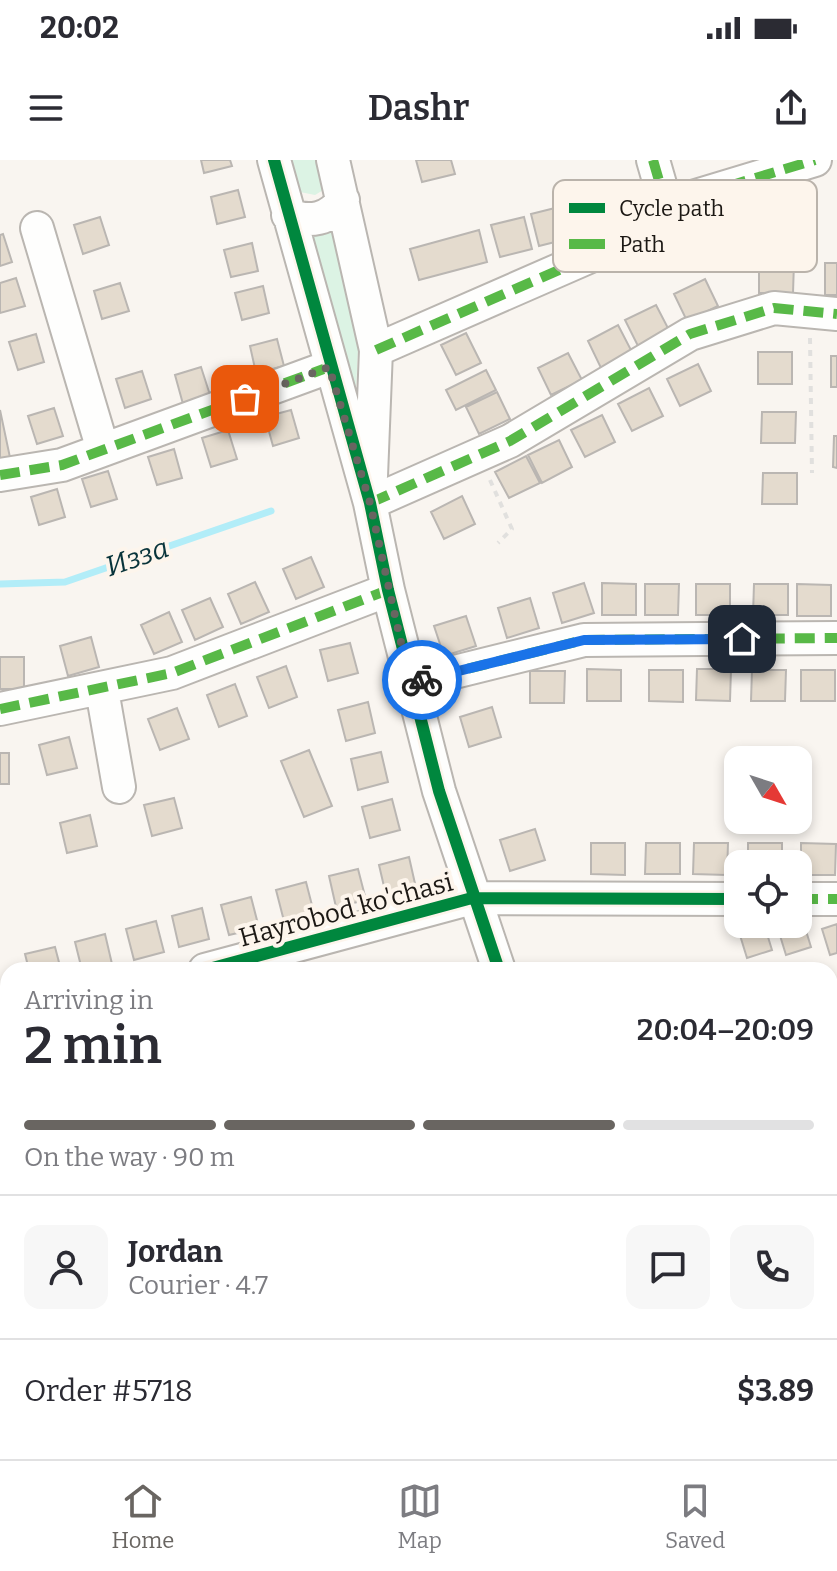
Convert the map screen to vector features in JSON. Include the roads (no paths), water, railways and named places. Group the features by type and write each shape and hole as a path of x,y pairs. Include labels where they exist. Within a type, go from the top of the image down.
{"street":[{"path":"274,160 329,367 370,503 410,683 472,898 496,962"},
{"path":"333,160 376,350 370,503"},
{"path":"653,160 659,180"},
{"path":"749,180 815,160"},
{"path":"288,215 320,219 333,212 343,200"},
{"path":"37,228 103,450"},
{"path":"376,350 554,272"},
{"path":"370,503 510,441 690,334 774,308 823,313"},
{"path":"0,475 62,465 329,367"},
{"path":"0,709 172,673 388,590"},
{"path":"410,683 584,640 837,638"},
{"path":"102,690 119,787"},
{"name":"Hayrobod ko'chasi","path":"235,962 472,898 724,899"},
{"path":"812,899 837,899"}],"waterway":[{"name":"Изза","path":"0,584 65,582 271,511"}]}
